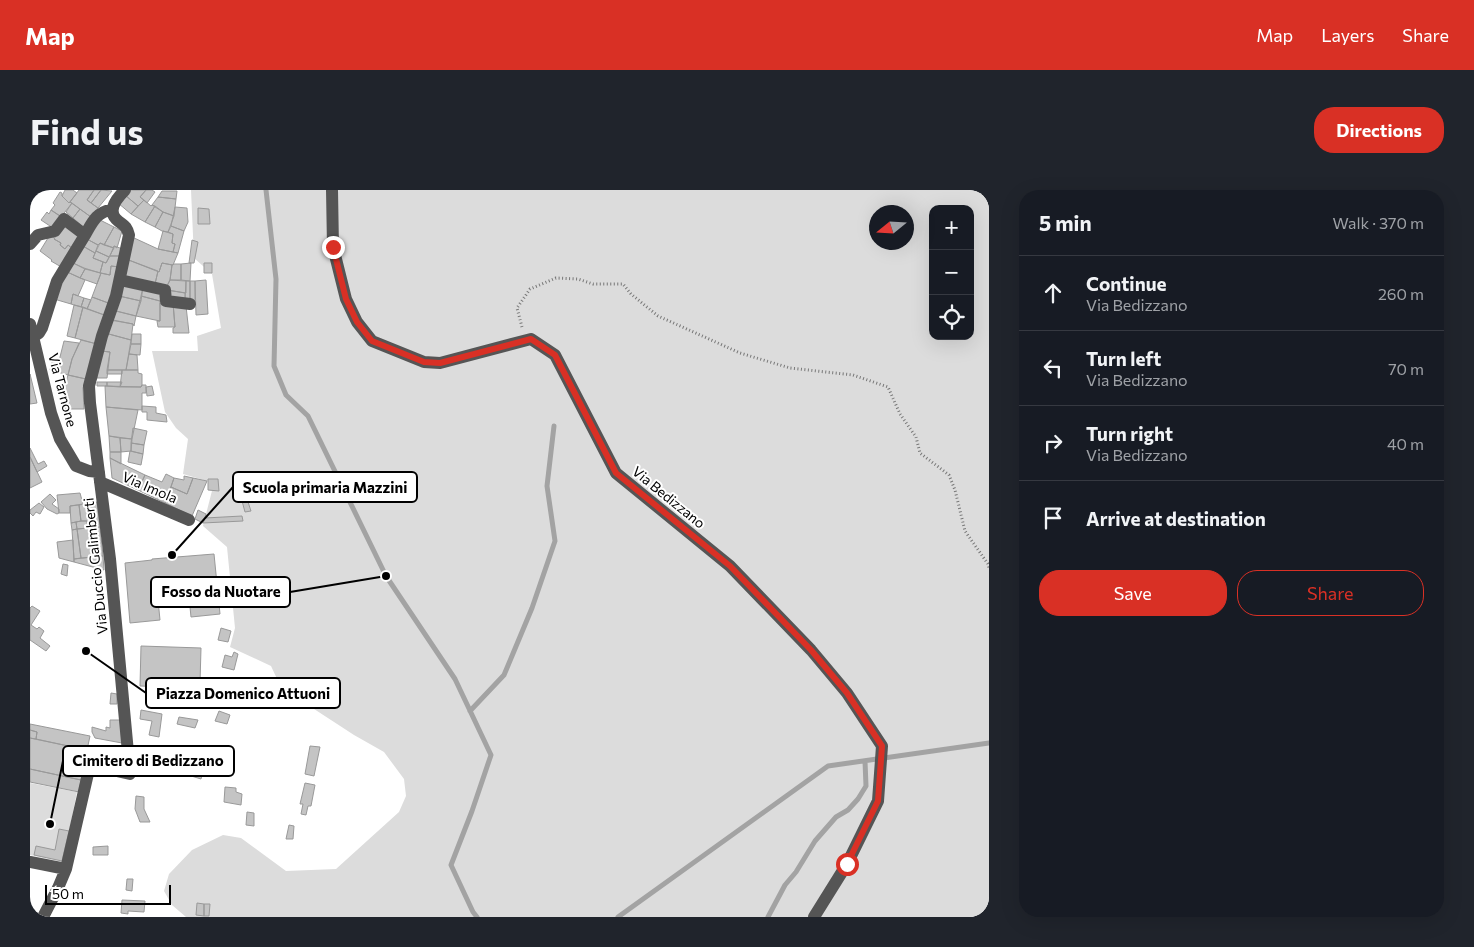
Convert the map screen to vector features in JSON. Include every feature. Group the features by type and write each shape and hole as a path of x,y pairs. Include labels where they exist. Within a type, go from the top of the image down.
{"street":[{"path":"332,190 333,247 346,299 357,322 372,341 424,362 440,363 531,339"},
{"path":"32,338 42,328 57,281 85,235 96,218 118,199"},
{"name":"Via Duccio Galimberti","path":"43,917 66,869 90,765 130,774 117,634 89,386 102,336 116,296 128,235 127,228 115,218 118,199"},
{"path":"30,244 38,235 55,231 64,219 85,235"},
{"path":"120,280 165,290 166,301 190,304"},
{"name":"Via Tarnone","path":"30,324 51,412 60,439 76,466 100,477"},
{"name":"Via Bedizzano","path":"531,339 555,355 616,473 736,573 817,657 847,693 882,746 878,801 847,864 814,917"},
{"name":"Via Imola","path":"100,477 189,520"},
{"path":"30,862 66,869"}],"path":[{"path":"531,339 522,327 517,308 530,290 556,278 578,278 593,284 623,284 631,294 658,316 740,353 790,368 853,375 888,388 900,414 916,437 920,453 949,476 955,490 965,531 989,568"}],"shaded area":[{"path":"191,190 989,190 989,917 186,917 172,905 164,891 169,874 192,850 223,835 241,838 286,871 336,869 399,812 406,796 404,779 384,752 291,694 278,681 271,666 230,647 235,628 227,547 203,526 214,483 183,474 188,439 176,428 165,412 152,351 198,351 197,336 221,328 212,274 194,258"},
{"path":"30,783 77,792 63,862 30,855"}],"building":[{"path":"65,190 73,190 77,193 69,203 62,196"},
{"path":"79,190 94,190 87,200 98,208 91,217 70,202"},
{"path":"94,190 101,190 91,203 87,200"},
{"path":"101,190 112,191 98,208 91,203"},
{"path":"129,190 146,190 140,197 144,200 138,206 125,195"},
{"path":"146,190 155,192 147,203 140,197"},
{"path":"162,191 177,191 176,199 158,197"},
{"path":"60,192 69,203 72,203 61,217 51,210"},
{"path":"125,195 138,206 131,214 118,203"},
{"path":"158,197 176,199 174,216 152,205"},
{"path":"144,200 151,206 155,206 145,222 131,214"},
{"path":"72,203 80,209 73,218 66,212"},
{"path":"155,206 163,212 155,227 145,222"},
{"path":"175,207 187,208 188,222 184,231 171,226"},
{"path":"198,208 209,209 210,224 198,224"},
{"path":"80,209 91,217 83,227 73,218"},
{"path":"51,210 62,217 53,228 41,220"},
{"path":"163,212 174,216 168,232 155,227"},
{"path":"98,219 114,227 104,245 100,243 98,245 85,238"},
{"path":"65,223 83,236 73,249 68,245 65,249 60,245 61,243 54,239"},
{"path":"171,226 184,231 178,253 173,252 175,244 172,243 173,234 168,232"},
{"path":"114,227 122,231 117,248 104,245"},
{"path":"163,231 173,234 172,243 175,244 173,252 158,249"},
{"path":"52,237 61,243 60,245 65,249 68,245 73,249 63,268 51,261 40,251 48,238"},
{"path":"132,237 158,249 178,253 173,265 162,263 159,272 126,259"},
{"path":"85,238 98,245 95,253 81,245"},
{"path":"192,240 198,242 194,263 189,263"},
{"path":"100,243 114,248 109,257 96,251"},
{"path":"81,245 95,253 93,258 103,262 100,273 71,262"},
{"path":"114,246 123,249 122,256 110,256"},
{"path":"96,251 109,257 106,263 93,258"},
{"path":"110,256 122,256 119,267 111,266 110,275 100,273 103,262 106,263"},
{"path":"126,259 158,271 155,284 122,276"},
{"path":"71,262 85,269 80,278 65,271"},
{"path":"162,263 172,265 170,280 167,286 155,284"},
{"path":"191,263 190,281 181,280 181,264"},
{"path":"204,263 212,263 212,273 204,273"},
{"path":"181,264 181,280 170,280 172,265"},
{"path":"111,266 119,267 111,304 92,297 101,273 110,275"},
{"path":"85,269 101,273 97,284 80,278"},
{"path":"65,271 85,280 78,296 73,294 71,304 54,299"},
{"path":"170,280 186,281 186,293 167,290"},
{"path":"206,280 208,314 196,315 195,281"},
{"path":"186,281 190,281 190,302 185,302"},
{"path":"190,281 195,281 195,302 190,302"},
{"path":"123,283 143,287 141,301 119,296"},
{"path":"143,287 162,292 160,301 141,296"},
{"path":"167,290 185,293 185,302 168,300"},
{"path":"73,294 84,298 81,307 71,304"},
{"path":"119,296 141,301 136,316 116,311"},
{"path":"141,296 160,301 160,321 136,316"},
{"path":"92,297 111,304 107,316 87,309"},
{"path":"84,298 91,300 87,309 81,307"},
{"path":"160,303 173,303 175,327 158,327"},
{"path":"173,303 186,306 189,333 173,333 173,328 175,327"},
{"path":"74,305 83,307 75,338 67,336"},
{"path":"83,307 107,316 97,344 75,338"},
{"path":"116,311 136,316 134,326 133,324 113,320"},
{"path":"110,320 133,324 131,340 105,333"},
{"path":"105,333 131,340 126,370 107,370 110,352 101,351"},
{"path":"132,334 141,334 141,344 131,344"},
{"path":"81,340 97,344 86,379 68,375 72,359"},
{"path":"64,341 79,343 68,375 50,370 53,359 59,361"},
{"path":"131,344 141,344 140,355 129,354"},
{"path":"101,351 110,352 107,378 97,378"},
{"path":"129,354 137,355 138,370 126,370"},
{"path":"107,370 122,370 122,374 107,374"},
{"path":"122,370 138,370 138,373 142,374 141,387 120,387"},
{"path":"30,374 37,403 30,404"},
{"path":"68,375 86,379 83,388 84,409 65,409 64,389"},
{"path":"97,382 107,382 107,386 97,386"},
{"path":"107,382 122,382 120,387 107,386"},
{"path":"146,385 146,393 142,393 142,410 106,407 105,386 141,387"},
{"path":"152,386 154,395 147,396 146,387"},
{"path":"142,406 156,407 156,413 166,415 167,422 147,420 147,412 142,412"},
{"path":"106,407 138,410 132,439 109,436"},
{"path":"133,428 147,431 144,445 131,443"},
{"path":"109,436 120,438 121,452 110,452"},
{"path":"120,438 132,439 131,451 121,452"},
{"path":"131,443 144,445 143,454 131,451"},
{"path":"30,448 38,464 44,461 47,466 37,472 30,457"},
{"path":"130,451 143,454 141,465 128,462"},
{"path":"110,452 121,452 121,464 110,458"},
{"path":"30,457 42,482 30,488"},
{"path":"110,458 145,475 138,490 112,478"},
{"path":"166,474 174,478 165,503 138,490 145,475 162,482"},
{"path":"184,476 193,478 187,494 171,487 174,478 184,480"},
{"path":"193,478 207,481 192,516 165,503 171,487 187,494"},
{"path":"208,479 218,479 219,491 208,490"},
{"path":"242,484 251,511 245,512 238,486"},
{"path":"80,493 83,504 70,506 70,513 59,513 57,495"},
{"path":"50,494 56,500 52,504 59,509 57,514 47,509 41,502"},
{"path":"97,502 100,527 88,528 87,521 81,521 79,505"},
{"path":"39,503 44,507 40,514 36,512 33,516 30,510"},
{"path":"79,505 81,521 71,523 70,506"},
{"path":"198,510 206,514 203,523 195,519"},
{"path":"242,516 243,521 203,523 205,518"},
{"path":"87,521 88,528 77,529 76,522"},
{"path":"76,522 77,529 72,530 71,523"},
{"path":"100,527 103,556 81,558 77,529"},
{"path":"77,529 81,558 74,559 72,530"},
{"path":"73,540 74,562 59,558 57,542"},
{"path":"214,554 220,614 191,617 188,587 157,590 160,620 130,623 125,563"},
{"path":"103,556 104,570 74,562 74,559"},
{"path":"63,564 68,565 67,576 61,574"},
{"path":"32,606 40,611 31,625 37,629 39,627 44,631 40,638 50,646 46,651 30,640 30,608"},
{"path":"221,628 231,631 228,642 218,640"},
{"path":"141,646 201,648 200,683 169,682 170,687 140,686"},
{"path":"234,652 238,654 234,670 222,667 225,655 232,657"},
{"path":"111,693 117,694 117,704 110,704"},
{"path":"141,710 162,714 159,737 149,735 152,721 140,719"},
{"path":"219,711 230,715 227,724 215,721"},
{"path":"179,717 198,720 195,728 177,724"},
{"path":"110,720 120,720 122,743 95,738 92,727 106,731 106,727 110,728"},
{"path":"30,724 90,736 87,750 36,739 37,732 30,730"},
{"path":"30,730 37,732 36,739 30,738"},
{"path":"30,738 87,750 81,780 30,769"},
{"path":"310,746 320,747 314,776 305,774"},
{"path":"195,764 196,769 203,771 201,779 188,775 189,765"},
{"path":"30,769 81,780 79,792 30,782"},
{"path":"305,783 315,785 311,806 308,806 306,815 301,814 303,804 300,804"},
{"path":"225,787 236,788 236,792 242,794 241,805 224,802"},
{"path":"136,796 144,797 144,809 150,822 140,822 135,809"},
{"path":"247,812 254,813 254,826 246,825"},
{"path":"289,825 294,826 293,839 286,839"},
{"path":"59,829 69,831 62,861 34,855 36,846 55,850"},
{"path":"108,846 108,855 93,855 93,847"},
{"path":"127,879 133,879 132,891 126,890"},
{"path":"122,900 145,901 144,912 128,911 128,914 121,913"},
{"path":"197,903 204,904 204,916 196,915"},
{"path":"204,904 210,904 209,916 204,916"}],"waterway":[{"path":"266,190 276,279 274,366 286,395 308,416 386,576 455,679 491,755 451,865 477,917"},
{"path":"470,711 504,675 532,608 555,541 547,486 554,426"},
{"path":"618,917 828,766 989,743"},
{"path":"768,917 785,885 796,872 815,841 836,817 848,810 858,799 866,786 865,761"}],"place":[{"name":"Scuola primaria Mazzini","path":"172,555"},
{"name":"Fosso da Nuotare","path":"386,576"},
{"name":"Piazza Domenico Attuoni","path":"86,651"},
{"name":"Cimitero di Bedizzano","path":"50,824"}],"route":[{"path":"333,247 346,299 357,322 372,341 424,362 440,363 531,339 555,355 616,473 730,566 811,650 847,693 882,746 878,801 847,864"}]}
